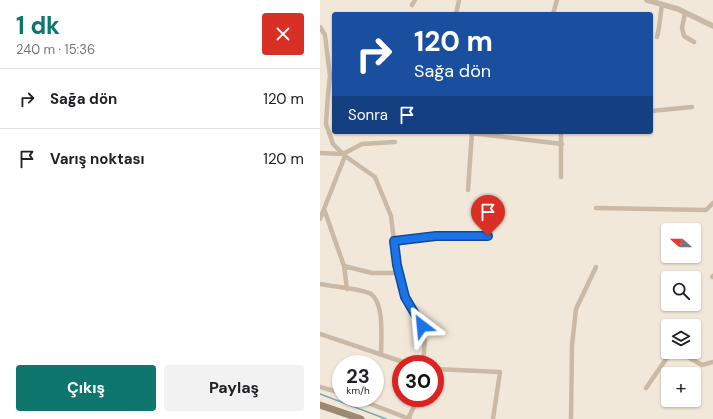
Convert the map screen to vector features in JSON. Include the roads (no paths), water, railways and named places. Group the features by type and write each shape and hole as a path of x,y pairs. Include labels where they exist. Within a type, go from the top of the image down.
{"main road":[{"path":"320,405 348,417 361,419"}],"street":[{"path":"412,5 415,0"},
{"path":"457,12 460,0"},
{"path":"554,12 557,0"},
{"path":"647,0 685,13 713,26"},
{"path":"657,37 661,25 660,19 662,5"},
{"path":"685,13 682,28 684,36 694,42"},
{"path":"320,27 325,35 330,76 326,124 333,144 344,155 375,177 391,216 399,273 405,297 422,326 425,340 424,355"},
{"path":"327,100 332,101"},
{"path":"653,111 692,107"},
{"path":"468,190 472,134"},
{"path":"480,134 562,144"},
{"path":"561,134 562,177"},
{"path":"320,153 344,155 362,144 395,142"},
{"path":"320,219 344,155"},
{"path":"596,208 706,210 713,203"},
{"path":"324,209 344,266 347,289"},
{"path":"394,241 436,236 488,236"},
{"path":"344,266 372,273 399,273"},
{"path":"571,419 572,344 576,309 596,267"},
{"path":"320,284 370,294 376,300 382,324 381,354"},
{"path":"320,334 392,358"},
{"path":"646,388 667,359"},
{"path":"691,359 702,365 713,362"},
{"path":"444,369 500,372 493,419"},
{"path":"320,387 332,391"},
{"path":"378,407 409,419 414,407"}],"waterway":[{"path":"320,394 386,419"}]}
